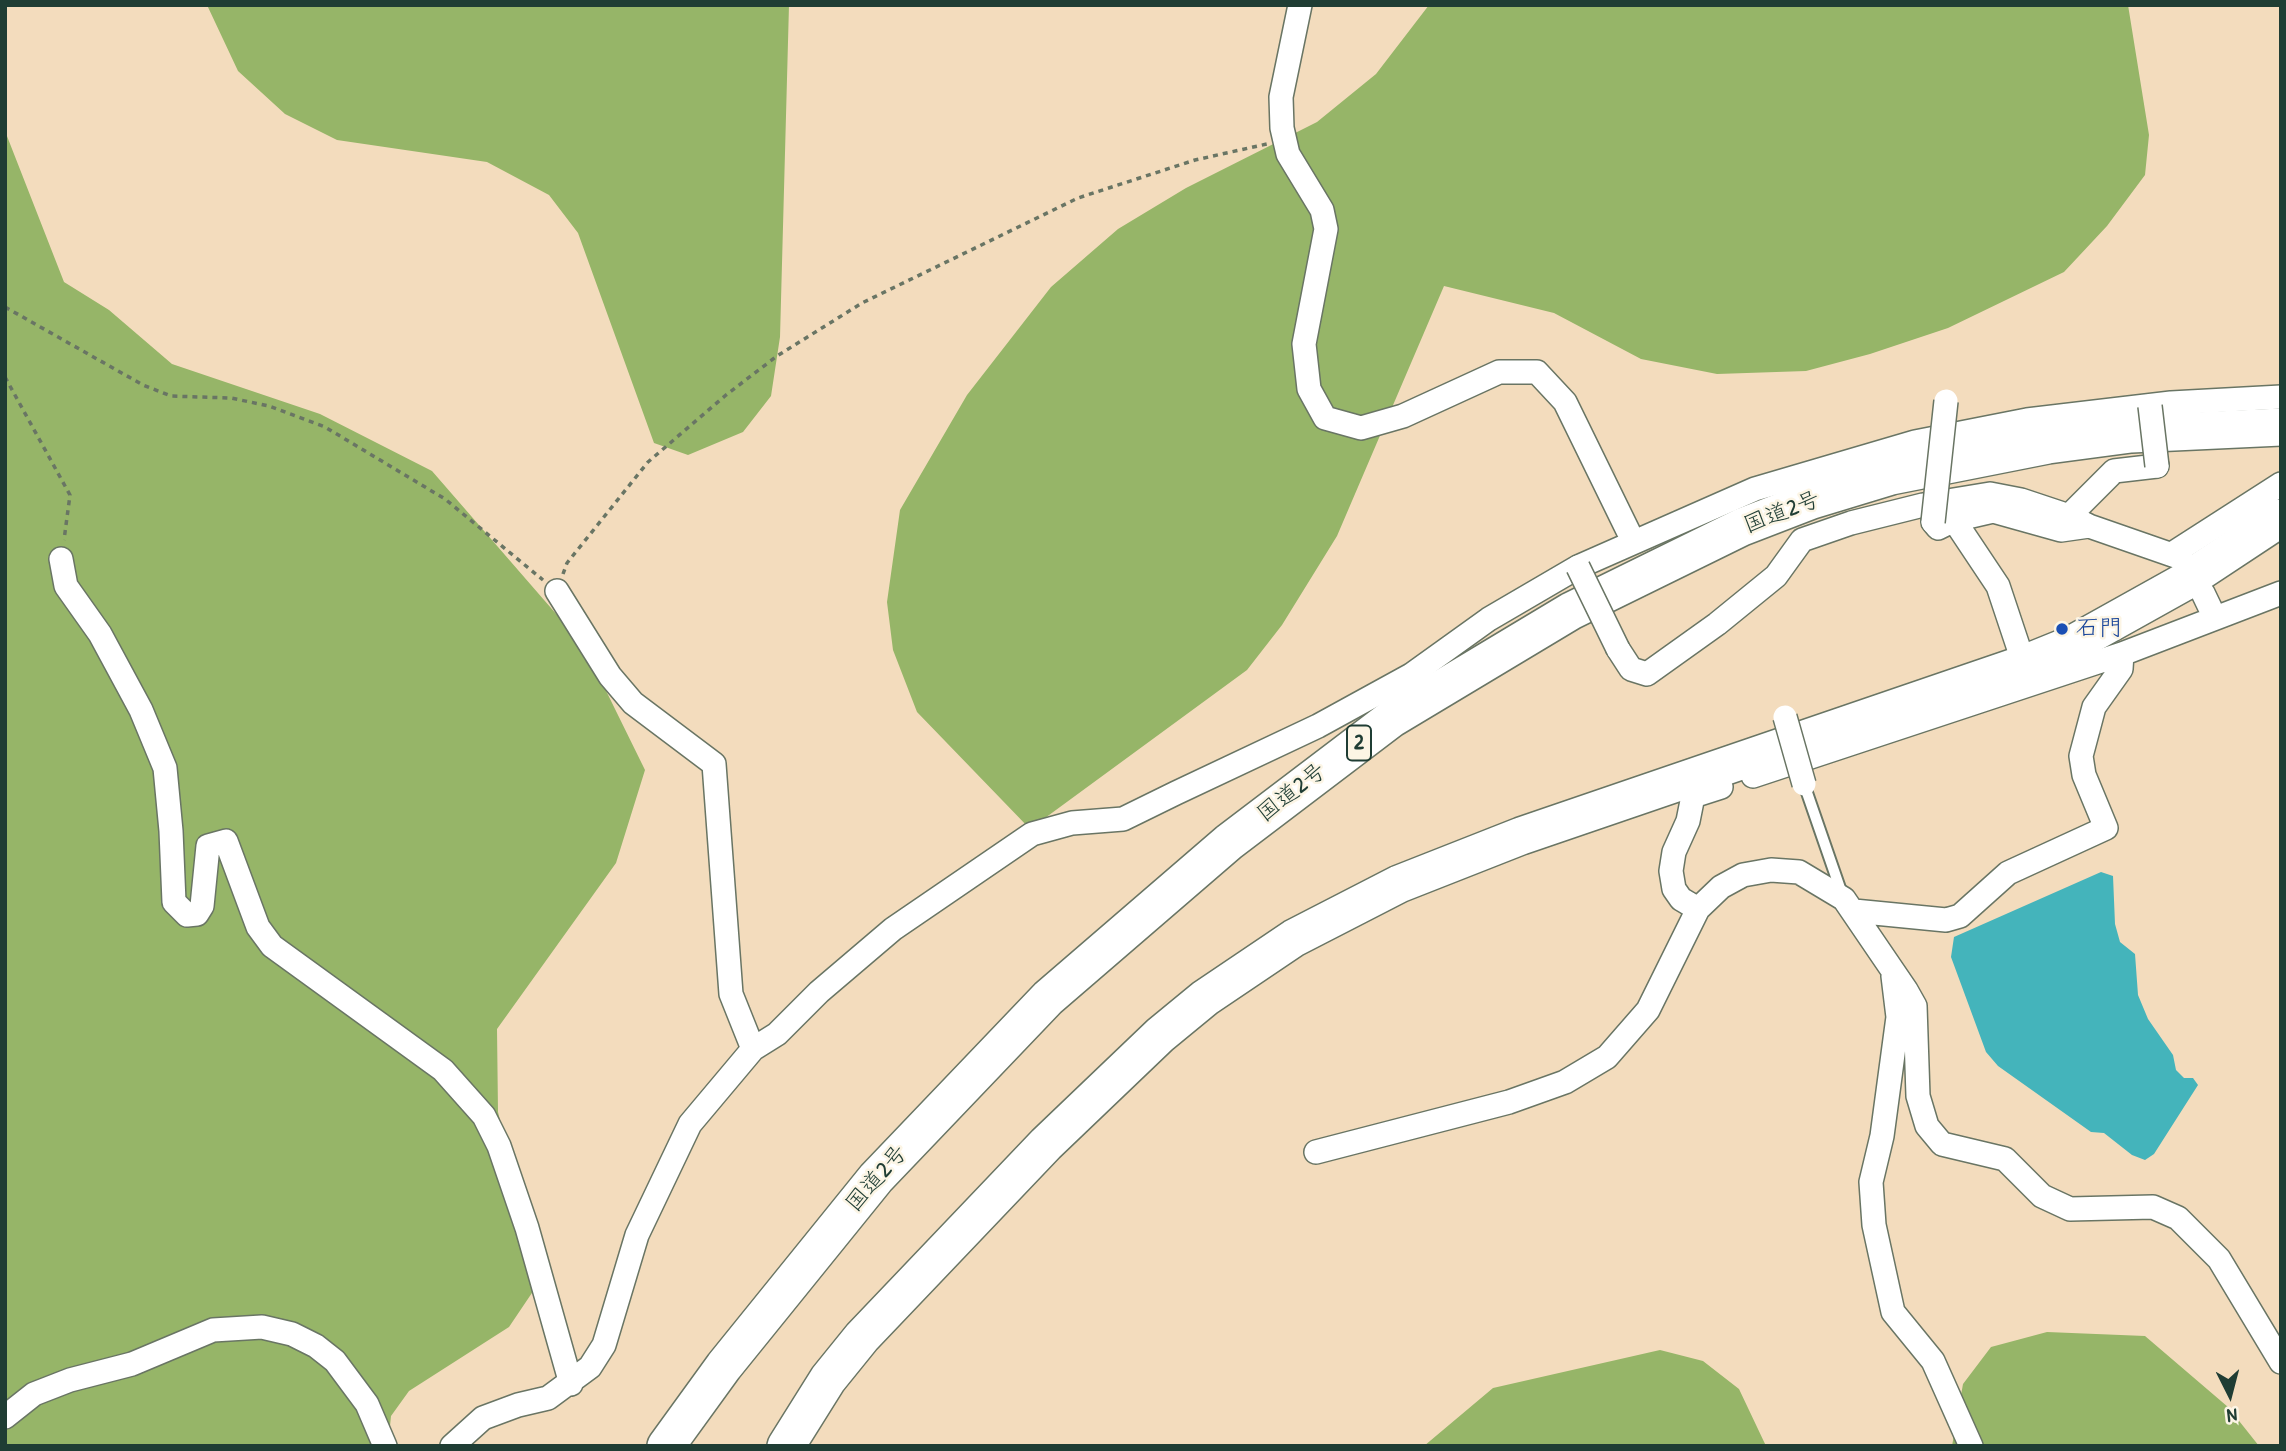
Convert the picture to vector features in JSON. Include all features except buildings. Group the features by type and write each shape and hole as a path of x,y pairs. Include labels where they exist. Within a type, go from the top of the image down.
{"highway":[{"name":"国道2号","path":"666,1446 749,1334 876,1178 1048,998 1229,842 1391,719 1571,611 1742,527 1812,500 1917,470 2049,445 2132,434 2281,427"},
{"path":"786,1446 828,1379 862,1337 1046,1144 1160,1035 1205,998 1294,937 1399,884 1532,832 2024,664 2119,619 2184,582 2281,518"}],"street":[{"path":"1300,5 1281,97 1288,153 1322,210 1326,229 1304,344 1309,389 1325,418 1361,428 1403,416 1499,372 1537,372 1565,402 1633,541"},
{"path":"453,1446 483,1419 518,1405 548,1398 571,1384 590,1367 604,1345 637,1235 690,1124 752,1049 777,1034 819,992 893,929 1032,834 1072,822 1123,819 1318,726 1411,675 1489,619 1578,567 1755,489 1915,442 2027,420 2150,406 2281,397"},
{"path":"1946,401 1943,521 1998,586 2024,664"},
{"path":"1943,521 1993,511 2061,530 2079,521 2114,471 2157,466 2150,406"},
{"path":"1578,567 1618,649 1631,669 1647,674 1717,624 1776,576 1801,540 1851,523 1923,505 1990,494 2021,500 2177,556 2281,484"},
{"path":"61,559 66,586 106,645 141,710 165,768 172,831 174,902 187,915 197,914 202,906 208,846 226,841 258,927 272,946 443,1070 484,1116 499,1146 527,1228 571,1384"},
{"path":"556,591 610,676 633,703 714,764 731,994 752,1049"},
{"path":"2203,593 2214,616"},
{"path":"1698,909 1681,899 1674,889 1671,871 1674,852 1688,821 1693,796 2122,654 2214,616 2281,593"},
{"path":"1849,905 1946,920 1960,916 2008,873 2106,828 2084,775 2081,756 2094,707 2121,669 2122,654"},
{"path":"1785,717 1804,784"},
{"path":"1316,1152 1508,1102 1565,1082 1607,1057 1648,1010 1698,909 1721,887 1744,875 1771,870 1799,872 1849,905 1915,1006 1918,1096 1927,1126 1942,1144 2005,1159 2042,1196 2070,1209 2153,1208 2178,1218 2219,1259 2281,1362"},
{"path":"1892,973 1898,1017 1882,1136 1871,1182 1874,1224 1893,1312 1933,1361 1971,1446"},
{"path":"5,1417 34,1394 69,1380 132,1364 214,1330 262,1327 292,1334 316,1346 335,1361 367,1405 385,1446"}],"lane":[{"path":"1804,784 1849,905"}],"path":[{"path":"5,307 144,385 171,396 232,398 269,407 325,427 445,499 556,591 567,563 648,462 726,395 767,364 862,303 1078,198 1195,160 1285,140"},
{"path":"5,377 70,495 61,559"}],"green space":[{"path":"207,5 789,5 780,337 771,396 743,432 688,455 654,443 578,233 549,195 487,162 337,140 285,114 238,71"},
{"path":"1429,5 2128,5 2149,135 2145,175 2107,226 2064,272 1948,328 1870,354 1806,371 1717,374 1641,359 1554,313 1444,286 1337,536 1282,625 1247,670 1030,829 917,712 893,650 887,602 900,510 967,395 1051,287 1118,229 1186,188 1317,122 1376,74"},
{"path":"5,131 64,282 109,310 172,364 320,414 432,471 584,646 645,770 616,863 497,1029 498,1112 540,1281 509,1327 409,1391 391,1416 388,1446 5,1446"},
{"path":"2047,1332 2145,1336 2228,1407 2259,1446 1952,1446 1963,1384 1991,1347"},
{"path":"1660,1350 1703,1361 1739,1389 1766,1446 1424,1446 1493,1388"}],"water":[{"path":"2101,872 2113,876 2115,924 2120,942 2135,954 2138,995 2148,1019 2173,1055 2176,1070 2184,1078 2193,1078 2198,1085 2154,1154 2145,1160 2132,1155 2104,1133 2091,1132 1998,1066 1986,1052 1951,957 1954,937"}],"place":[{"name":"石門","path":"2062,629"}]}
